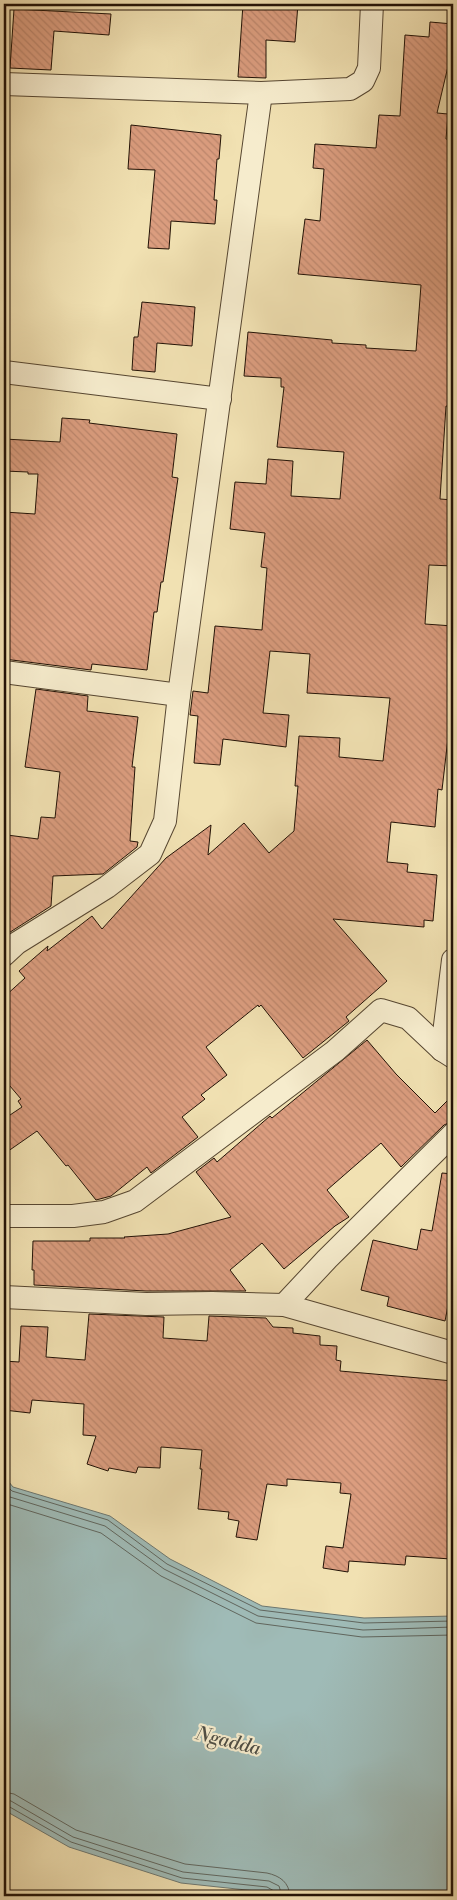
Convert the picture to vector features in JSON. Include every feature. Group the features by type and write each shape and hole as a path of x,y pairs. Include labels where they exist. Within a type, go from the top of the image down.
{"street":[{"path":"4,84 261,93 350,89 363,81 369,68 372,4"},
{"path":"4,955 17,943 107,887 150,854 165,821 179,695 261,93"},
{"path":"4,372 220,398"},
{"path":"4,672 179,695"},
{"path":"447,1054 453,960"},
{"path":"4,1216 73,1216 104,1212 135,1201 335,1051 382,1010 408,1018 447,1054"},
{"path":"284,1305 326,1258 453,1134"},
{"path":"4,1297 146,1304 284,1305 453,1353"}],"water":[{"name":"Ngadda","path":"4,1476 13,1487 110,1516 170,1559 262,1606 364,1618 453,1616 453,1896 277,1896 265,1892 181,1883 69,1847 4,1810"}],"building":[{"path":"243,4 298,4 295,42 266,40 266,78 238,77"},
{"path":"14,9 111,14 109,35 54,31 51,70 10,68"},
{"path":"430,22 453,24 453,45 437,113 448,114 446,139 453,140 453,407 446,406 440,499 453,500 453,566 429,565 425,624 453,626 448,691 451,691 449,710 453,711 451,738 448,738 442,790 438,789 435,827 391,822 387,862 408,864 407,872 437,875 433,921 424,920 424,927 333,919 387,981 346,1017 349,1021 303,1058 261,1005 259,1007 258,1005 206,1047 227,1075 201,1095 205,1099 182,1117 198,1137 151,1173 147,1167 111,1196 96,1200 37,1131 4,1154 4,1119 22,1107 18,1101 21,1099 4,1079 4,997 25,978 19,971 48,946 47,951 92,916 102,929 166,858 211,825 208,855 244,823 269,853 294,831 298,786 295,786 299,736 340,738 339,757 383,761 390,698 307,693 310,654 270,651 263,713 289,715 286,747 223,739 220,765 194,763 198,716 190,715 193,691 208,693 215,626 262,630 267,568 261,567 265,533 230,529 235,482 266,484 268,459 293,461 291,496 340,499 344,452 277,447 284,387 281,387 281,378 244,376 248,332 332,340 332,343 366,345 366,348 416,351 421,285 298,274 305,219 320,221 324,169 313,168 315,144 376,148 379,115 400,116 405,35 429,37"},
{"path":"131,125 221,135 214,200 217,200 215,224 171,221 169,249 148,248 155,170 128,169"},
{"path":"142,302 195,307 192,346 157,343 155,372 132,370 134,337 138,337"},
{"path":"62,418 90,420 89,423 177,434 172,477 178,478 163,582 161,582 157,612 154,612 147,670 92,664 91,670 4,659 4,512 35,514 38,474 4,471 4,439 60,442"},
{"path":"36,689 88,696 87,711 138,717 132,767 135,767 130,841 138,842 137,847 103,874 53,876 51,906 4,936 4,862 7,835 38,839 41,817 55,818 60,772 25,767"},
{"path":"367,1040 396,1074 435,1113 453,1095 453,1121 444,1125 401,1167 381,1143 327,1190 349,1217 335,1226 284,1269 262,1243 230,1270 246,1291 146,1291 34,1285 34,1270 32,1270 33,1241 90,1241 90,1238 125,1238 168,1234 231,1217 196,1172 214,1158 217,1162 270,1116 272,1118"},
{"path":"442,1173 453,1174 453,1280 445,1321 387,1306 389,1297 361,1290 373,1240 417,1250 421,1229 432,1231"},
{"path":"89,1314 164,1317 163,1338 207,1341 209,1316 266,1318 273,1327 293,1328 293,1333 320,1336 320,1345 337,1346 336,1360 341,1361 340,1371 453,1381 453,1538 451,1559 406,1556 405,1565 349,1561 348,1572 323,1568 326,1546 343,1548 351,1494 340,1493 341,1483 287,1479 287,1486 267,1484 257,1540 236,1537 239,1521 228,1519 229,1512 198,1509 202,1450 161,1447 160,1468 138,1467 136,1473 109,1468 108,1471 87,1464 96,1436 83,1435 84,1404 32,1400 30,1413 4,1410 4,1361 19,1362 21,1326 48,1327 46,1357 85,1360"}]}
